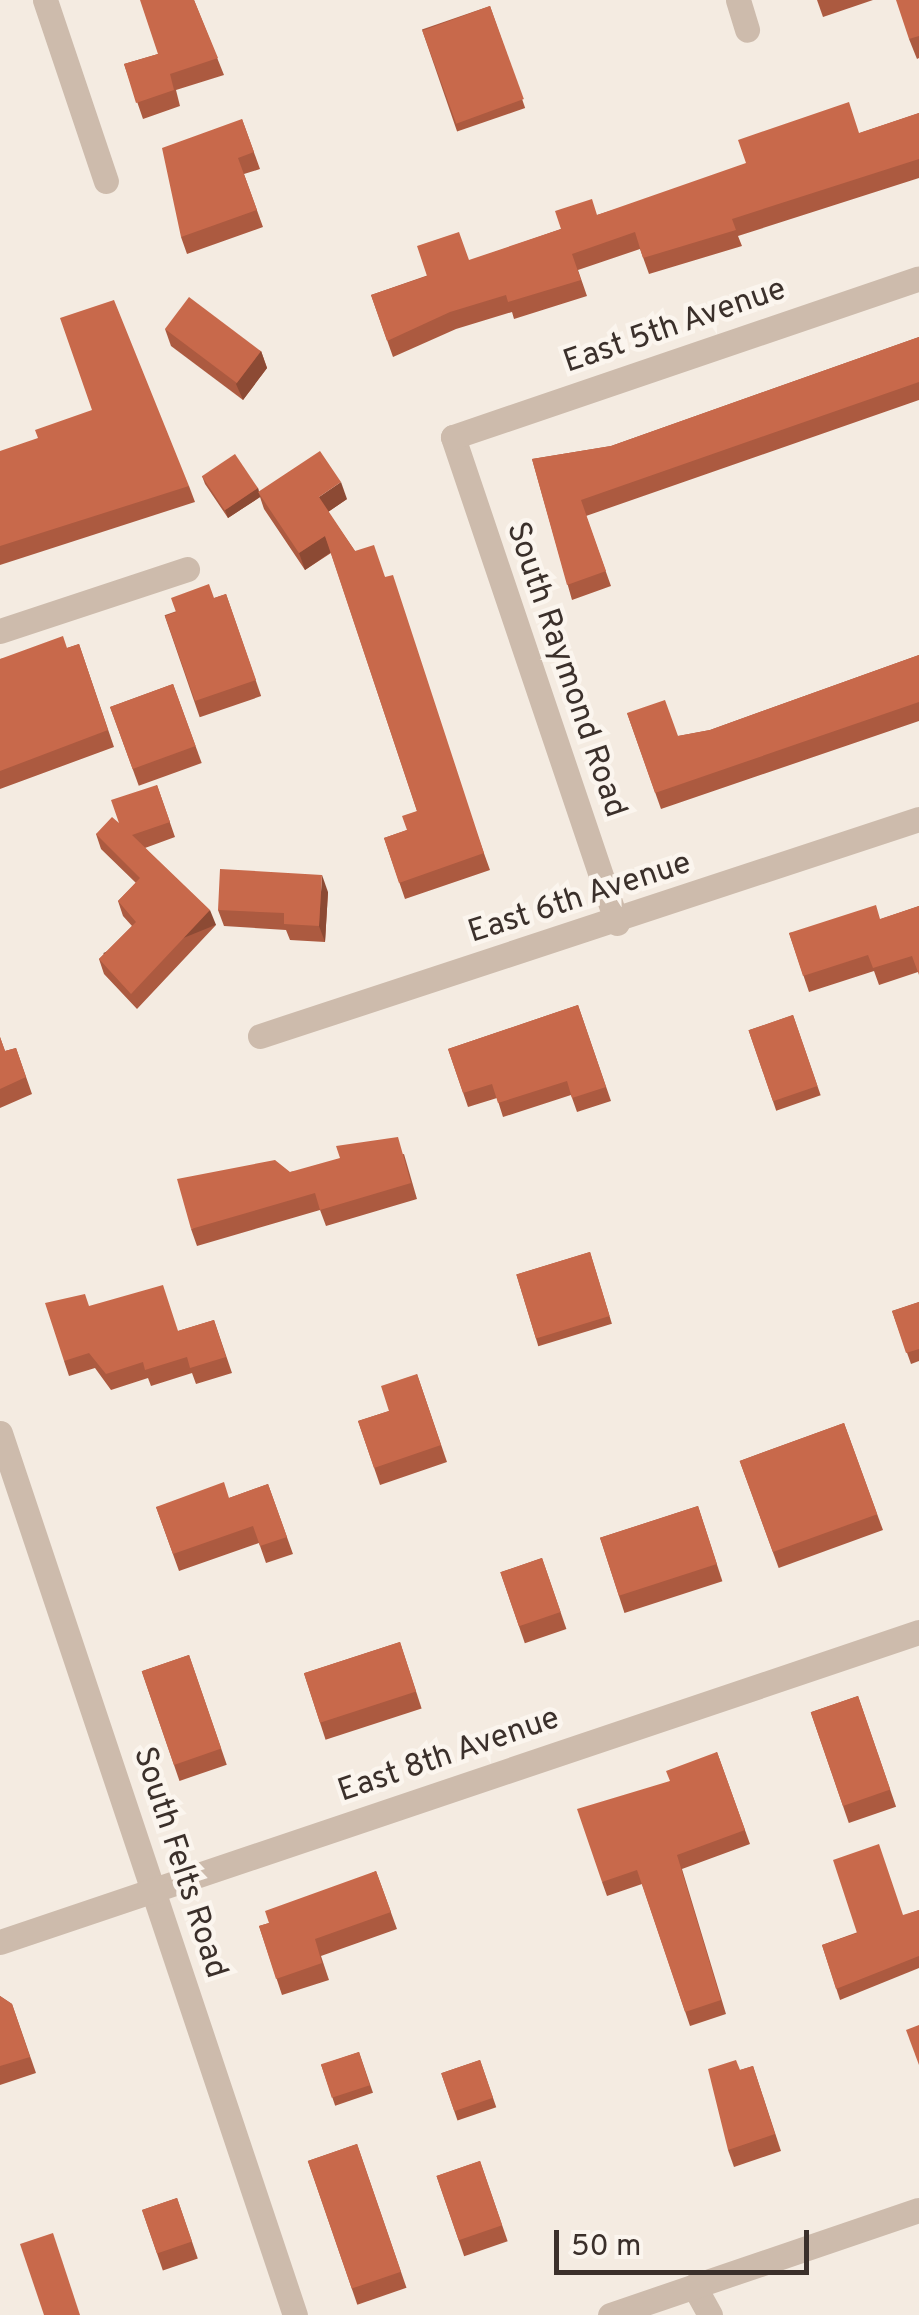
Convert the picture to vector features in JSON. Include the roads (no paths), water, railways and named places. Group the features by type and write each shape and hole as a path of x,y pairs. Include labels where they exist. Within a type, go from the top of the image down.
{"street":[{"path":"45,0 106,181"},
{"path":"738,0 747,30"},
{"name":"East 5th Avenue","path":"452,437 919,278"},
{"name":"South Raymond Road","path":"452,437 617,923"},
{"path":"0,631 187,569"},
{"name":"East 6th Avenue","path":"260,1036 617,923 919,819"},
{"name":"South Felts Road","path":"0,1433 295,2315"},
{"name":"East 8th Avenue","path":"0,1942 919,1632"},
{"path":"610,2315 919,2210"},
{"path":"694,2286 710,2315"}]}
